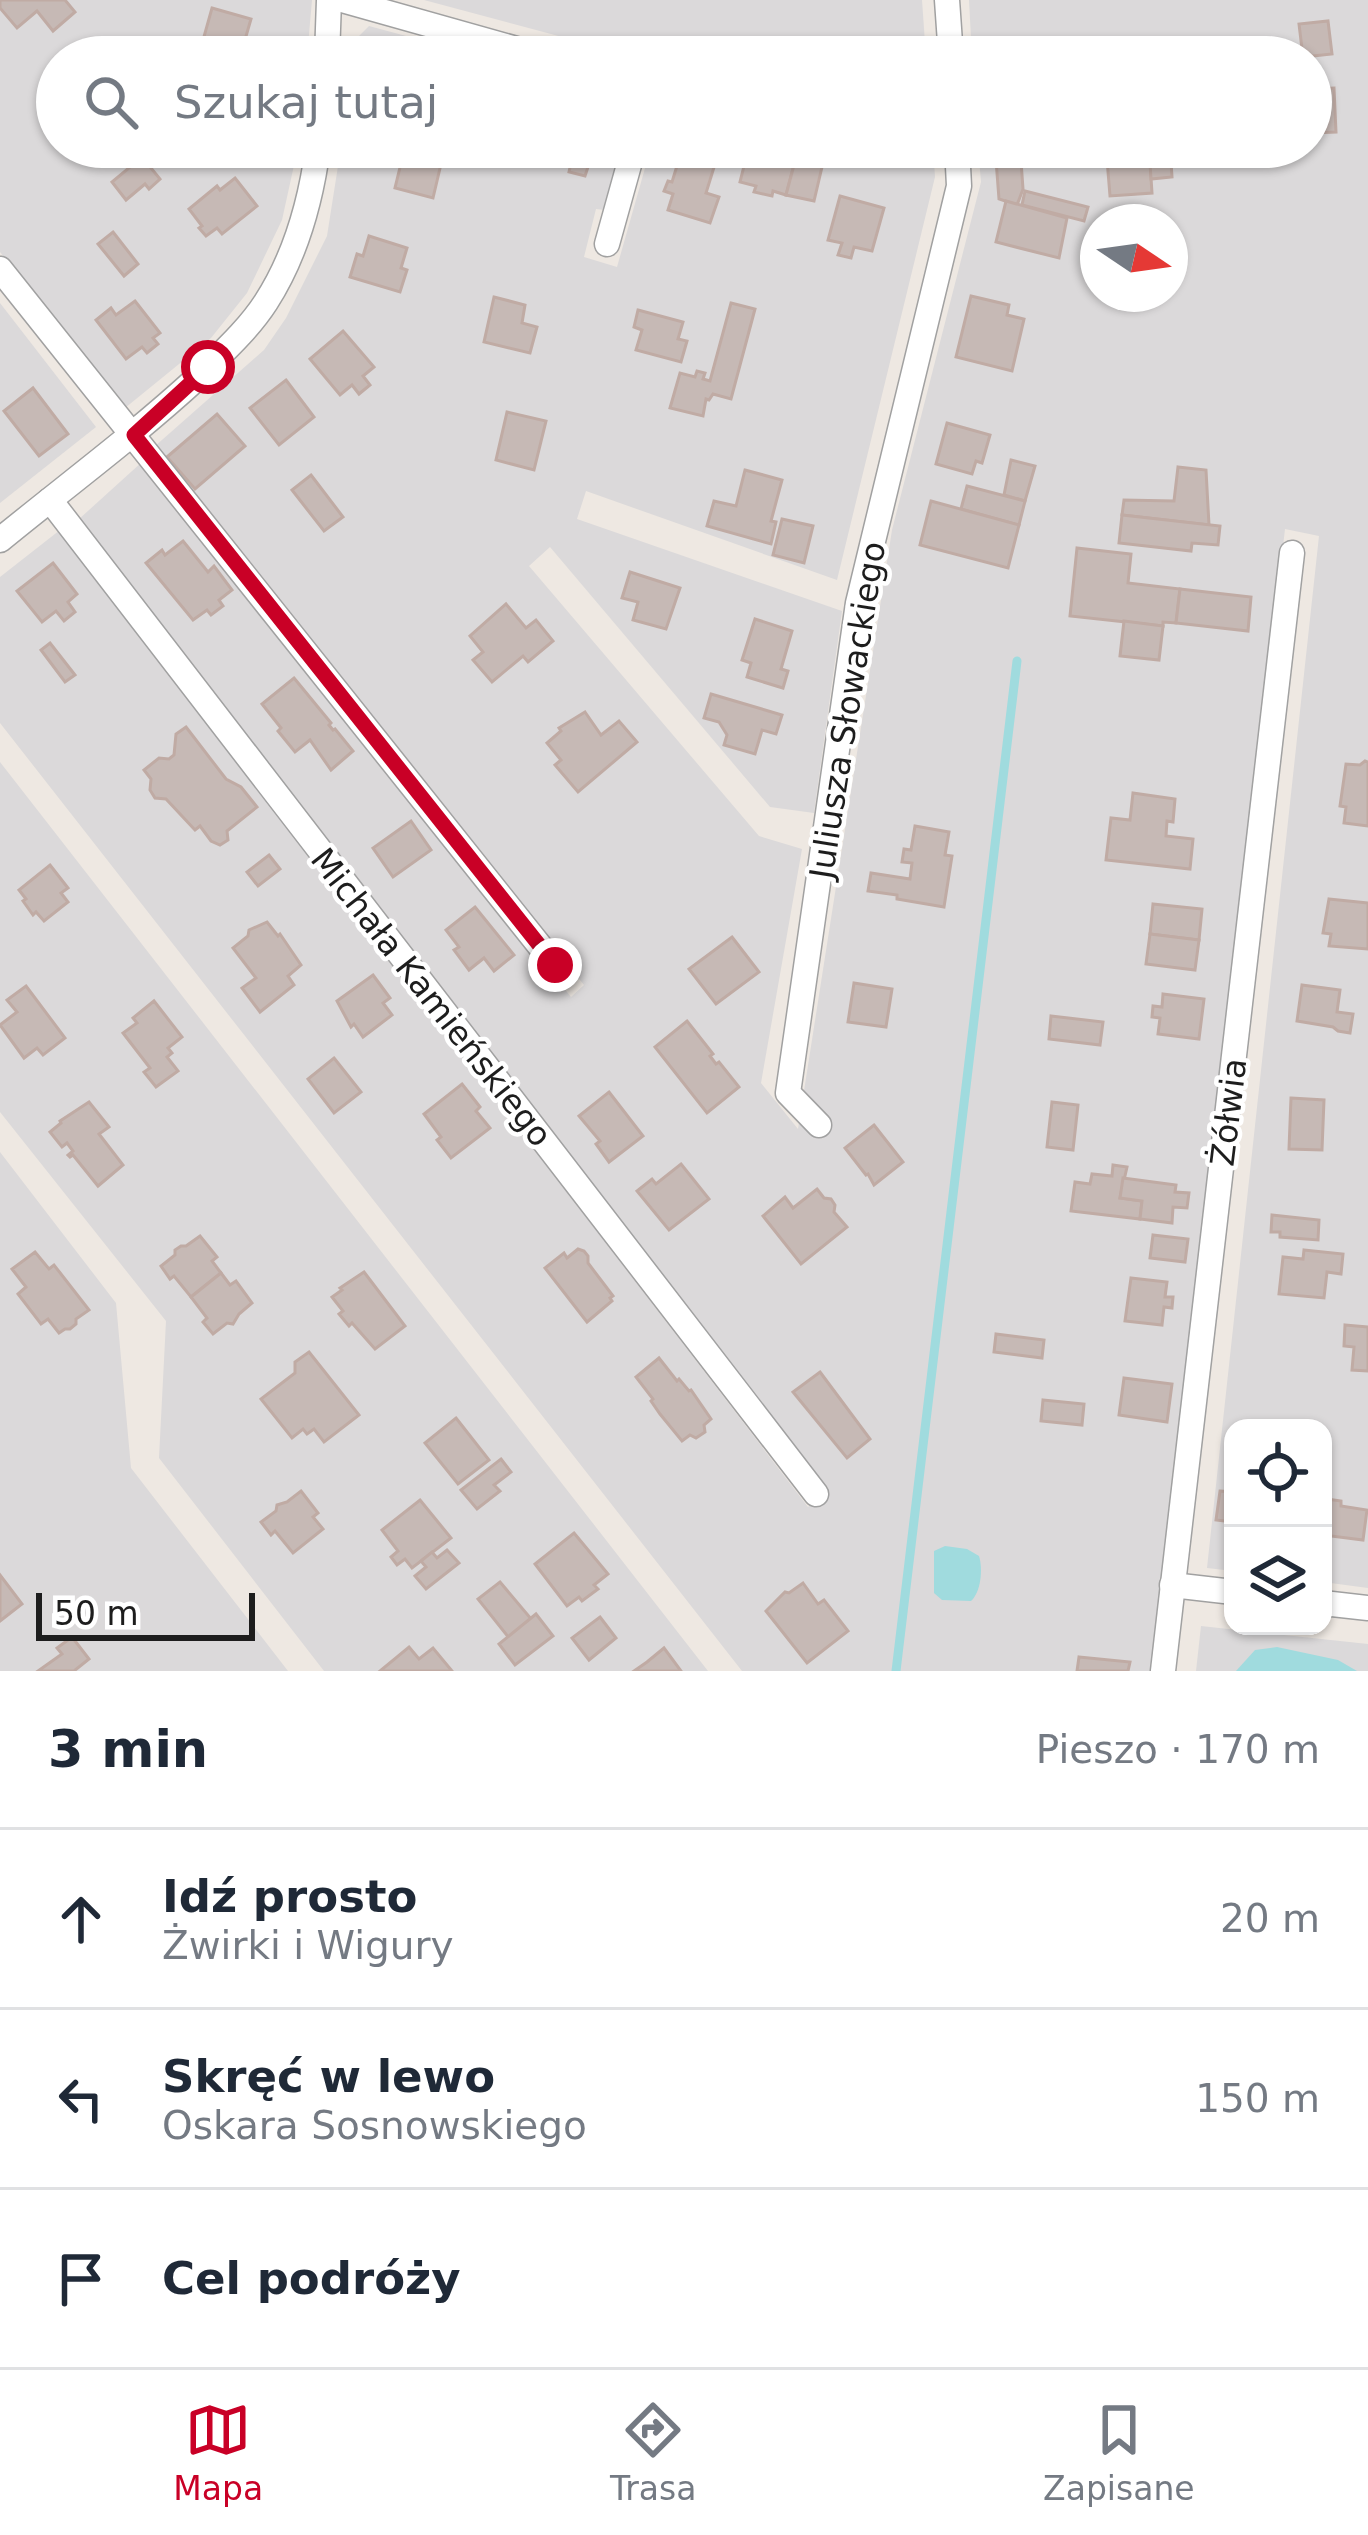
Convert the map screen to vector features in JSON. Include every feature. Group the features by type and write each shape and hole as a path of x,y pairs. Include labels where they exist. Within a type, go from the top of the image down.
{"street":[{"path":"328,36 329,0"},
{"path":"342,0 470,36"},
{"path":"947,0 950,36"},
{"path":"0,541 134,435 208,367 265,304 289,257 315,168"},
{"path":"608,244 628,168"},
{"name":"Juliusza Słowackiego","path":"819,1125 788,1093 858,603 959,186 958,168"},
{"path":"0,269 555,965"},
{"name":"Michała Kamieńskiego","path":"50,500 816,1494"},
{"name":"Żółwia","path":"1163,1671 1292,553"},
{"path":"1172,1585 1224,1591"},
{"path":"1332,1604 1368,1608"}],"shaded area":[{"path":"0,0 312,0 309,36 36,36 36,168 293,168 282,220 247,293 211,338 125,408 0,252"},
{"path":"424,0 922,0 925,36 559,36"},
{"path":"969,0 1368,0 1368,1588 1332,1583 1332,1419 1224,1419 1224,1570 1207,1568 1319,536 1285,529 1153,1671 742,1671 0,723 0,577 60,530 808,1507 828,1489 78,520 142,462 571,997 584,985 154,447 264,350 286,318 327,236 338,168 615,168 605,210 596,209 584,257 617,267 645,168 934,168 837,580 586,491 577,519 842,611 814,813 770,807 550,547 529,566 759,836 802,849 761,1083 798,1129 892,530 981,182 980,168 1332,168 1332,36 971,36"},
{"path":"369,26 406,36 359,36"},
{"path":"0,303 96,427 0,503"},
{"path":"0,762 708,1671 324,1671 159,1458 166,1321 0,1112"},
{"path":"0,1152 116,1303 131,1468 288,1671 0,1671"},
{"path":"1201,1626 1224,1628 1224,1635 1284,1635 1368,1644 1368,1671 1196,1671"}],"water":[{"path":"945,1546 979,1556 980,1580 971,1601 942,1600 934,1593 934,1551"},
{"path":"1277,1647 1338,1660 1357,1671 1236,1671 1255,1650"}],"building":[{"path":"0,0 65,0 75,12 53,31 37,11 17,28 0,8"},
{"path":"212,8 251,19 246,36 204,36"},
{"path":"1328,21 1330,36 1300,36 1299,24"},
{"path":"1334,88 1336,132 1332,132"},
{"path":"129,168 151,168 160,179 149,189 145,184 126,200 112,182"},
{"path":"400,168 440,168 433,198 395,188"},
{"path":"570,168 588,168 585,176 569,172"},
{"path":"676,168 714,168 706,193 719,197 710,223 668,210 673,194 664,191 668,181 672,182"},
{"path":"744,168 793,168 786,195 754,192 756,186 740,182"},
{"path":"793,168 822,168 814,201 786,195"},
{"path":"997,168 1022,168 1023,189 1017,205 999,199"},
{"path":"1108,168 1150,168 1152,193 1110,196"},
{"path":"1150,168 1171,168 1172,177 1151,179"},
{"path":"235,178 257,206 222,234 217,228 206,236 189,209"},
{"path":"1025,191 1080,205 1080,220 1022,205"},
{"path":"840,196 884,208 872,251 854,247 851,258 838,255 842,243 828,240"},
{"path":"1006,201 1067,218 1059,258 996,242"},
{"path":"113,232 138,264 124,276 98,244"},
{"path":"369,236 407,248 400,292 350,277"},
{"path":"971,296 1009,305 1007,315 1024,319 1012,371 956,357"},
{"path":"494,297 525,305 522,323 537,327 530,353 484,342"},
{"path":"135,301 160,333 153,338 158,344 147,353 142,347 126,359 96,320 111,308 116,315"},
{"path":"731,303 755,309 731,399 713,394 706,399 703,416 670,408 680,373 695,377 697,371 705,373 703,379 710,381"},
{"path":"638,310 683,322 678,339 687,341 681,362 636,350 642,330 634,327"},
{"path":"343,331 374,367 363,376 370,385 359,394 352,385 340,395 310,359"},
{"path":"286,380 314,417 279,445 250,408"},
{"path":"33,388 68,434 39,456 4,411"},
{"path":"507,412 546,421 534,470 496,460"},
{"path":"217,414 245,446 195,489 167,457"},
{"path":"947,423 990,435 982,463 976,461 972,474 936,464"},
{"path":"1011,460 1035,466 1025,501 1004,495"},
{"path":"1178,467 1206,470 1209,525 1122,515 1124,500 1174,501"},
{"path":"745,470 782,480 771,521 776,522 771,544 707,526 714,501 736,506"},
{"path":"311,475 343,517 324,531 292,490"},
{"path":"967,486 1025,501 1019,525 961,509"},
{"path":"931,501 1019,525 1008,568 920,545"},
{"path":"1122,515 1220,526 1218,545 1192,543 1191,551 1119,543"},
{"path":"782,519 813,526 804,563 773,555"},
{"path":"183,541 208,572 214,566 232,590 219,600 223,606 193,620 146,563"},
{"path":"1077,548 1131,554 1128,583 1180,589 1176,623 1163,622 1163,626 1070,616"},
{"path":"53,563 77,594 68,602 75,612 64,621 56,611 42,622 17,591"},
{"path":"630,572 680,588 666,629 633,620 638,602 622,598"},
{"path":"1180,589 1251,597 1248,631 1176,623"},
{"path":"506,604 526,628 536,620 553,641 528,662 523,656 492,682 473,660 483,652 470,636"},
{"path":"755,619 792,631 781,669 788,671 783,688 747,677 751,663 742,660"},
{"path":"1124,621 1163,626 1159,660 1120,656"},
{"path":"50,643 75,675 65,682 41,650"},
{"path":"294,678 353,751 331,770 310,740 295,752 262,704"},
{"path":"711,694 782,715 776,734 762,730 755,754 724,745 727,735 719,722 704,718"},
{"path":"585,712 601,735 619,721 637,742 578,792 555,765 561,760 547,743 559,728"},
{"path":"186,727 226,779 241,787 257,807 227,831 228,840 220,845 200,826 195,830 166,799 155,798 144,770 159,758 174,755 176,734"},
{"path":"1365,761 1368,826 1344,823 1346,807 1340,806 1346,764"},
{"path":"1133,793 1175,799 1166,836 1193,839 1190,869 1106,860 1111,818 1130,820"},
{"path":"411,821 431,850 393,877 373,848"},
{"path":"915,826 949,832 945,855 952,856 944,907 868,891 871,873 910,879 912,863 902,862 904,849 911,850"},
{"path":"269,855 280,869 258,886 247,872"},
{"path":"50,865 68,888 61,893 68,902 44,921 36,912 33,915 19,890"},
{"path":"1329,899 1368,903 1368,949 1329,946 1331,934 1323,933"},
{"path":"1153,904 1202,909 1199,940 1150,934"},
{"path":"475,907 514,955 494,971 484,958 469,970 446,930"},
{"path":"267,922 301,965 288,976 294,985 260,1012 242,988 256,978 233,948 249,930"},
{"path":"1150,934 1199,940 1195,970 1146,964"},
{"path":"732,937 759,972 716,1004 689,969"},
{"path":"373,975 390,998 383,1003 392,1015 363,1037 354,1024 351,1027 337,1001"},
{"path":"854,983 892,989 886,1027 848,1022"},
{"path":"1302,985 1340,990 1337,1012 1353,1014 1350,1033 1297,1021"},
{"path":"26,986 65,1038 43,1055 37,1048 24,1058 0,1025 17,1012 7,1000"},
{"path":"1163,994 1204,999 1199,1039 1158,1034 1160,1018 1152,1017 1153,1006 1162,1007"},
{"path":"154,1001 182,1037 168,1048 172,1053 167,1057 178,1071 156,1087 144,1072 150,1068 123,1033"},
{"path":"1051,1016 1103,1022 1100,1045 1049,1039"},
{"path":"687,1021 716,1064 739,1087 707,1113 655,1047"},
{"path":"334,1058 361,1092 334,1113 308,1079"},
{"path":"462,1084 490,1128 451,1158 424,1114"},
{"path":"609,1092 643,1136 609,1162 596,1144 600,1141 579,1116"},
{"path":"1291,1098 1324,1100 1322,1150 1289,1149"},
{"path":"89,1102 109,1127 99,1134 123,1165 98,1186 68,1155 73,1151 67,1143 62,1147 50,1132"},
{"path":"1052,1102 1078,1105 1073,1150 1047,1147"},
{"path":"874,1125 903,1162 874,1185 845,1148"},
{"path":"681,1164 709,1199 669,1230 637,1191 652,1179 656,1184"},
{"path":"1113,1165 1127,1167 1120,1198 1142,1201 1140,1219 1071,1211 1075,1182 1090,1184 1092,1174 1112,1176"},
{"path":"1123,1178 1176,1185 1175,1192 1189,1193 1187,1208 1173,1207 1172,1223 1140,1219 1142,1201 1120,1198"},
{"path":"817,1189 831,1199 834,1212 847,1227 801,1264 763,1216 785,1197 793,1208"},
{"path":"1272,1215 1319,1220 1318,1240 1280,1237 1280,1232 1271,1232"},
{"path":"1153,1235 1188,1239 1185,1262 1150,1258"},
{"path":"200,1236 217,1257 212,1261 221,1273 191,1297 161,1266 175,1250"},
{"path":"578,1249 588,1256 588,1263 613,1296 587,1322 545,1268"},
{"path":"1304,1250 1343,1254 1341,1274 1327,1272 1324,1298 1279,1294 1283,1257 1303,1259"},
{"path":"35,1252 49,1269 54,1265 89,1310 70,1329 59,1333 48,1319 41,1324 18,1294 26,1287 12,1269"},
{"path":"364,1272 405,1326 375,1349 339,1314 343,1311 332,1297"},
{"path":"221,1273 230,1285 236,1281 252,1303 233,1324 213,1334 191,1297"},
{"path":"1131,1278 1167,1282 1165,1297 1173,1297 1172,1308 1164,1307 1162,1325 1125,1321"},
{"path":"1345,1325 1368,1327 1368,1371 1352,1370 1354,1347 1344,1346"},
{"path":"996,1334 1044,1340 1042,1358 994,1352"},
{"path":"309,1352 359,1415 324,1442 314,1429 307,1434 303,1429 292,1438 261,1399 295,1373 295,1362"},
{"path":"659,1358 711,1419 696,1438 690,1435 682,1441 636,1377"},
{"path":"820,1372 870,1439 847,1458 793,1392"},
{"path":"1124,1378 1172,1384 1167,1422 1119,1415"},
{"path":"1043,1400 1084,1404 1082,1425 1041,1421"},
{"path":"456,1418 489,1460 458,1484 425,1443"},
{"path":"501,1459 511,1472 494,1485 500,1491 477,1509 461,1490"},
{"path":"301,1491 318,1513 313,1517 323,1529 293,1553 261,1522 277,1505"},
{"path":"1220,1491 1224,1491 1224,1521 1216,1520"},
{"path":"420,1500 451,1538 412,1568 405,1559 397,1565 391,1557 398,1551 382,1530"},
{"path":"1332,1500 1367,1510 1363,1540 1332,1536"},
{"path":"574,1533 608,1574 594,1585 598,1589 567,1606 535,1564"},
{"path":"447,1550 459,1563 426,1589 415,1576 426,1567 421,1561 432,1552 437,1558"},
{"path":"0,1575 22,1604 0,1621"},
{"path":"500,1582 532,1620 509,1638 478,1599"},
{"path":"803,1583 818,1604 824,1600 848,1631 807,1663 766,1611 785,1592"},
{"path":"536,1614 553,1636 515,1665 499,1644"},
{"path":"600,1617 616,1638 589,1660 572,1638"},
{"path":"72,1637 89,1659 74,1671 38,1671 62,1654 57,1648"},
{"path":"409,1647 419,1659 433,1648 452,1671 380,1671"},
{"path":"664,1648 681,1671 634,1671 647,1662"},
{"path":"1079,1657 1130,1662 1128,1671 1077,1671"}],"waterway":[{"path":"896,1671 1017,661"}],"route":[{"path":"208,367 134,435 555,965"}]}
